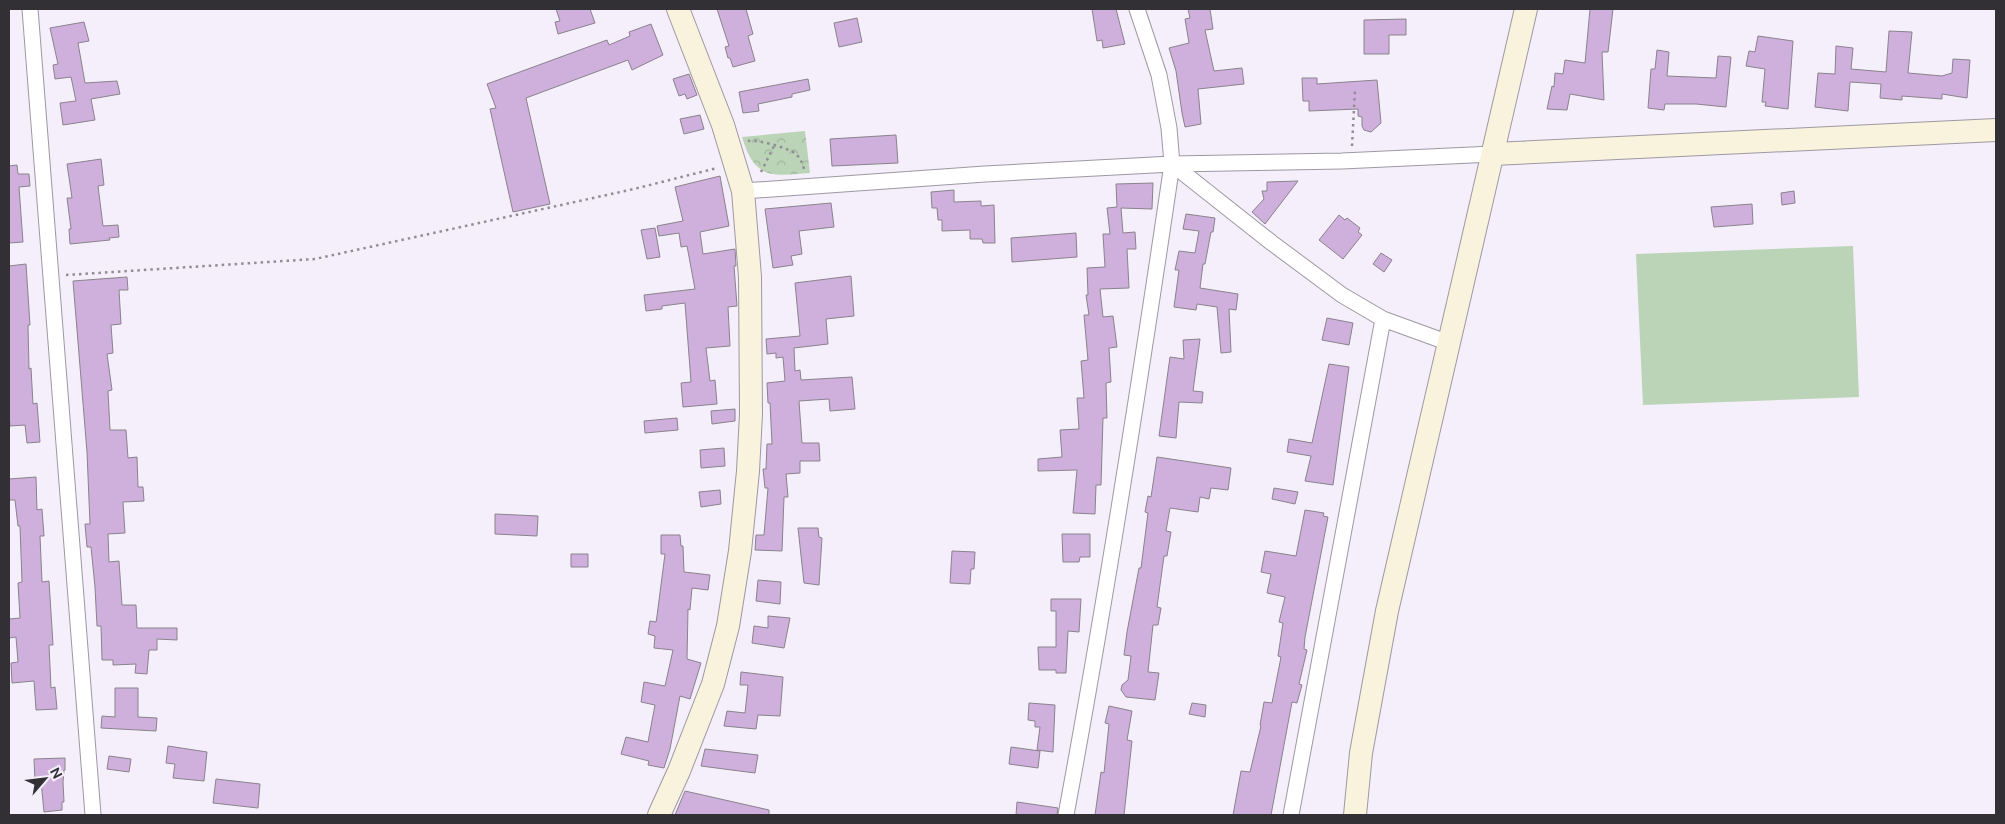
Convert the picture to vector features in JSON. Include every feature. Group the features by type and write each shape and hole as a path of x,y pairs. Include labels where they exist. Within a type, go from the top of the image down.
{"street":[{"path":"30,9 93,815"},
{"path":"659,815 680,772 713,684 728,626 740,551 748,471 751,414 750,277 743,191 723,124 678,9"},
{"path":"1066,815 1131,442 1172,164 1169,128 1159,75 1137,9"},
{"path":"1355,815 1362,753 1386,611 1526,9"},
{"path":"743,191 985,174 1172,164 1342,161 1996,130"},
{"path":"1172,164 1272,243 1342,295 1383,319 1449,343"},
{"path":"1291,815 1383,319"}],"path":[{"path":"1352,147 1355,90"},
{"path":"741,143 758,140 785,148 796,154 803,164 806,176"},
{"path":"761,172 774,146"},
{"path":"59,276 316,259 626,191 721,167"}],"green space":[{"path":"805,131 810,173 785,175 766,172 753,161 742,137"},
{"path":"1853,246 1859,397 1643,405 1636,254"}],"building":[{"path":"556,9 590,9 595,23 558,34 555,22 560,21"},
{"path":"717,9 746,9 753,34 748,36 755,61 733,67 730,58 728,58 725,47 729,46"},
{"path":"1092,9 1116,9 1125,44 1103,48 1102,40 1097,41"},
{"path":"1188,9 1210,9 1213,29 1205,30 1214,71 1242,68 1244,84 1198,89 1201,124 1185,127 1176,71 1169,48 1189,43 1185,19 1190,18"},
{"path":"1590,9 1613,9 1608,52 1602,52 1604,100 1570,94 1567,110 1547,109 1552,86 1554,87 1555,73 1563,74 1565,60 1585,63"},
{"path":"857,18 862,42 839,47 834,23"},
{"path":"1406,19 1406,35 1389,35 1389,54 1364,54 1364,20"},
{"path":"84,22 89,41 78,43 85,83 117,81 120,94 91,99 95,120 63,125 60,103 76,101 71,77 55,79 53,65 58,64 50,28"},
{"path":"651,24 663,55 632,70 628,60 526,98 550,204 513,212 490,109 496,108 487,84 607,40 609,45 630,36 629,32"},
{"path":"1889,31 1912,32 1908,73 1942,76 1952,73 1953,59 1970,60 1967,98 1942,94 1942,99 1902,96 1902,100 1880,98 1881,84 1850,82 1848,111 1815,107 1818,73 1835,74 1836,46 1853,48 1851,69 1886,72"},
{"path":"1758,36 1793,41 1788,109 1765,106 1766,102 1762,102 1765,69 1746,66 1749,51 1755,52"},
{"path":"1657,50 1669,52 1667,76 1716,78 1718,56 1731,57 1726,107 1696,104 1665,104 1664,110 1648,108 1651,69 1655,69"},
{"path":"689,74 697,95 687,99 685,94 679,96 673,79"},
{"path":"1302,78 1317,78 1317,84 1377,80 1381,123 1371,132 1364,130 1362,117 1358,116 1358,109 1309,111 1309,101 1303,101"},
{"path":"808,79 810,90 792,94 792,97 758,104 759,111 743,113 739,92"},
{"path":"700,115 704,129 684,134 680,119"},
{"path":"896,135 898,163 832,166 830,139"},
{"path":"101,159 104,185 98,186 103,226 118,225 119,237 109,238 110,240 70,244 69,229 71,229 67,198 72,198 67,164"},
{"path":"17,165 18,174 29,174 30,186 19,187 23,242 9,243 9,166"},
{"path":"720,176 729,226 700,232 703,254 735,249 736,266 734,266 737,306 728,307 730,346 706,348 710,381 715,380 717,404 683,407 681,383 691,382 685,303 662,306 662,309 646,311 644,295 695,289 687,246 681,247 679,233 659,236 657,226 683,221 675,187"},
{"path":"1298,181 1265,224 1252,212 1264,199 1262,191 1267,191 1267,182"},
{"path":"1153,183 1152,209 1121,208 1123,233 1135,232 1136,249 1127,249 1129,288 1100,289 1103,317 1113,316 1117,347 1109,348 1111,382 1106,383 1107,418 1103,418 1101,485 1096,485 1095,514 1073,513 1077,470 1038,471 1038,459 1062,457 1060,430 1079,429 1077,398 1084,398 1081,361 1088,360 1084,315 1089,315 1086,295 1088,295 1087,268 1105,267 1103,234 1110,234 1107,208 1117,207 1116,184"},
{"path":"954,190 954,202 981,201 981,206 994,205 995,243 983,243 982,239 970,239 970,230 942,231 942,220 938,220 937,208 932,208 931,192"},
{"path":"1794,191 1795,203 1782,205 1781,193"},
{"path":"831,203 834,227 799,231 802,254 791,256 793,265 773,268 765,209"},
{"path":"1752,204 1753,224 1714,227 1711,207"},
{"path":"1186,214 1215,218 1205,264 1203,264 1200,288 1238,294 1236,310 1229,309 1231,352 1221,353 1217,307 1197,304 1196,310 1174,307 1179,270 1175,270 1179,251 1195,253 1199,231 1183,229"},
{"path":"1339,215 1345,220 1347,218 1360,228 1358,232 1362,235 1343,259 1319,240"},
{"path":"655,228 660,257 647,259 641,230"},
{"path":"1076,233 1077,257 1012,262 1011,238"},
{"path":"1381,253 1392,260 1384,272 1373,264"},
{"path":"26,264 30,325 28,325 29,369 31,368 33,404 37,403 40,442 27,443 25,425 10,426 9,415 9,266"},
{"path":"851,276 854,316 826,319 828,344 794,348 795,371 800,370 801,380 852,377 855,409 830,411 829,399 799,401 802,443 819,443 820,461 800,461 800,473 786,474 788,497 784,497 782,551 755,550 756,535 764,535 768,488 765,488 763,469 766,469 767,444 772,444 767,383 785,381 783,357 776,358 776,353 767,354 766,339 800,336 795,283"},
{"path":"127,277 128,290 119,290 121,324 111,325 113,353 107,354 112,390 108,391 110,430 126,430 128,458 137,457 138,487 143,487 144,501 123,502 125,533 108,534 109,562 119,561 122,605 136,605 137,628 177,628 177,640 157,639 157,650 149,650 147,674 135,673 136,664 113,665 113,660 102,660 101,626 97,626 91,547 87,547 85,524 90,524 87,452 73,281"},
{"path":"1327,318 1353,323 1349,345 1322,340"},
{"path":"1200,339 1193,391 1203,392 1202,403 1179,402 1176,438 1159,436 1170,357 1184,359 1183,340"},
{"path":"1329,364 1349,367 1333,485 1305,481 1311,456 1287,452 1289,439 1312,443"},
{"path":"735,409 735,421 712,424 711,411"},
{"path":"677,418 678,430 645,433 644,421"},
{"path":"724,448 725,466 701,468 700,450"},
{"path":"1157,457 1231,468 1228,490 1211,488 1209,499 1200,497 1198,512 1170,508 1166,531 1171,532 1167,556 1164,556 1157,607 1161,608 1158,625 1153,625 1148,672 1159,673 1155,700 1126,697 1121,690 1122,685 1128,680 1131,656 1124,655 1139,568 1141,568 1148,513 1145,512 1148,496 1151,497"},
{"path":"36,477 37,510 42,509 44,536 40,536 42,582 49,581 53,645 49,645 51,688 55,687 57,709 36,710 34,681 12,683 11,663 18,662 16,637 9,638 9,619 20,618 18,583 22,582 20,526 18,526 15,500 9,500 9,479"},
{"path":"1274,488 1298,492 1295,504 1272,499"},
{"path":"720,490 721,504 701,507 699,492"},
{"path":"1305,510 1324,513 1323,516 1328,517 1305,637 1304,649 1307,650 1299,684 1302,685 1297,703 1292,702 1271,815 1233,815 1241,771 1250,772 1261,726 1264,702 1272,703 1281,657 1278,656 1283,623 1279,622 1285,597 1267,593 1271,574 1261,572 1265,551 1296,556"},
{"path":"495,514 538,516 537,536 495,534"},
{"path":"798,528 818,528 819,537 822,538 819,585 804,583"},
{"path":"1062,534 1090,534 1090,557 1080,557 1079,562 1063,562"},
{"path":"661,535 680,535 681,546 683,546 684,572 710,575 708,590 692,588 690,610 688,609 687,659 701,663 690,699 680,696 670,749 664,768 648,765 649,761 621,754 626,737 648,742 655,705 641,702 644,682 665,686 673,650 654,648 655,636 648,634 650,621 656,622 657,616 665,554 661,554"},
{"path":"952,551 975,552 974,569 971,569 970,584 950,583"},
{"path":"571,554 588,554 588,567 571,567"},
{"path":"758,580 781,582 780,604 756,601"},
{"path":"1051,599 1081,599 1079,632 1068,631 1066,673 1056,673 1056,670 1039,670 1038,647 1056,647 1056,611 1051,611"},
{"path":"768,616 790,618 784,648 752,643 754,626 768,628"},
{"path":"741,672 783,677 780,716 758,715 756,729 724,726 727,711 745,713 748,685 740,685"},
{"path":"115,688 138,688 138,717 157,718 156,731 101,728 102,716 115,717"},
{"path":"1029,703 1055,705 1053,752 1037,750 1040,727 1035,727 1035,721 1028,720"},
{"path":"1192,703 1206,705 1205,717 1189,714"},
{"path":"1109,706 1132,711 1127,740 1132,741 1124,815 1095,815 1101,772 1104,773 1109,724 1105,723"},
{"path":"168,746 207,752 204,781 173,778 175,764 166,763"},
{"path":"1011,747 1040,751 1038,768 1009,764"},
{"path":"705,749 758,755 755,773 701,766"},
{"path":"109,756 131,759 129,772 107,769"},
{"path":"65,758 64,802 62,802 62,810 44,812 41,781 35,781 34,759"},
{"path":"216,779 260,784 258,808 213,803"},
{"path":"685,791 769,810 769,815 675,815"},
{"path":"1017,802 1058,808 1057,815 1016,815"}]}
